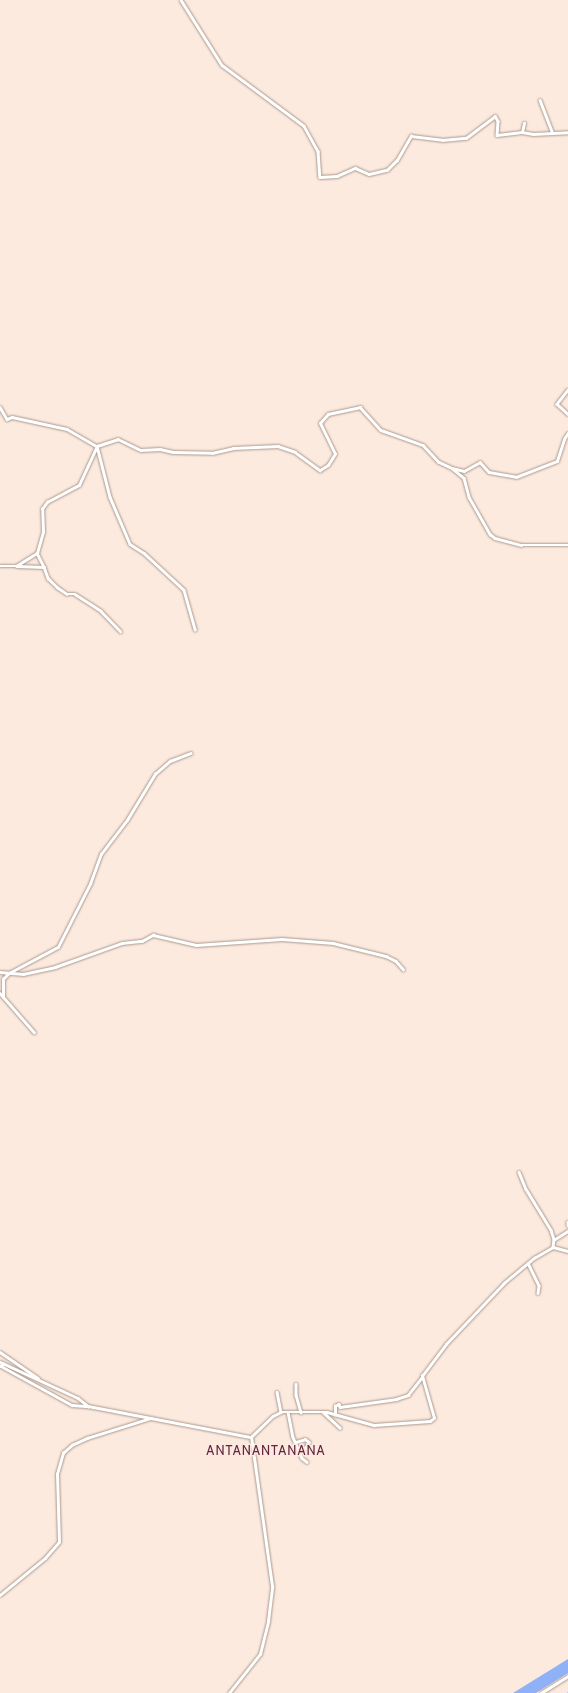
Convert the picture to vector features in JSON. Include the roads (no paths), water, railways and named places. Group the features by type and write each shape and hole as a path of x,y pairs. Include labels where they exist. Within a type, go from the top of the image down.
{"street":[{"path":"181,0 222,65 304,126 318,151 320,177 337,176 355,168 369,174 387,170 397,160 411,136 442,140 466,138 495,116 498,121 498,135 522,132 533,134 568,132"},
{"path":"540,100 552,132"},
{"path":"522,132 524,123"},
{"path":"568,390 557,404 568,414"},
{"path":"0,407 6,419 12,417 67,429 97,446 108,491 130,544 144,553 184,590 195,629"},
{"path":"120,631 101,611 75,594 67,594 57,587 48,578 37,553 43,532 42,509 47,502 79,485 97,446 118,439 141,450 160,449 173,452 212,453 233,448 278,446 295,452 320,470 328,465 335,454 320,423 328,414 360,407 381,430 394,436 423,445 439,462 452,468 464,471 480,462 489,472 516,477 557,461 564,439 568,433"},
{"path":"452,468 464,478 469,498 490,534 495,538 521,545 568,545"},
{"path":"16,566 37,553"},
{"path":"0,566 44,568"},
{"path":"3,997 3,979 9,973 58,947 90,884 101,854 127,820 155,774 170,762 191,753"},
{"path":"0,972 23,974 55,967 122,943 142,941 157,935 196,945 282,939 333,943 386,956 396,960 404,969"},
{"path":"0,993 34,1032"},
{"path":"520,1172 554,1239 553,1247"},
{"path":"554,1239 568,1231"},
{"path":"335,1415 335,1406 339,1404 340,1407 396,1399 408,1395 450,1339 504,1284 528,1262 553,1247 568,1251"},
{"path":"528,1262 539,1286 538,1293"},
{"path":"0,1352 41,1380"},
{"path":"0,1362 78,1398 88,1406"},
{"path":"4,1364 1,1366 72,1405 88,1406 251,1437"},
{"path":"251,1437 273,1416 282,1412 323,1412 374,1425 430,1421 434,1418 422,1376"},
{"path":"296,1384 296,1395 301,1412"},
{"path":"277,1392 282,1412"},
{"path":"288,1412 296,1442 302,1458 306,1462"},
{"path":"323,1412 340,1428"},
{"path":"0,1595 58,1546 60,1538 57,1474 63,1453 72,1445 87,1438 151,1418"},
{"path":"229,1693 260,1654 268,1621 272,1586 251,1437"},
{"path":"296,1442 305,1439 309,1442 306,1448 300,1450"},
{"path":"541,1693 568,1676"}],"water":[{"path":"568,1659 568,1673 536,1693 513,1693"}],"district":[{"name":"ANTANANTANANA","path":"266,1450"}]}
